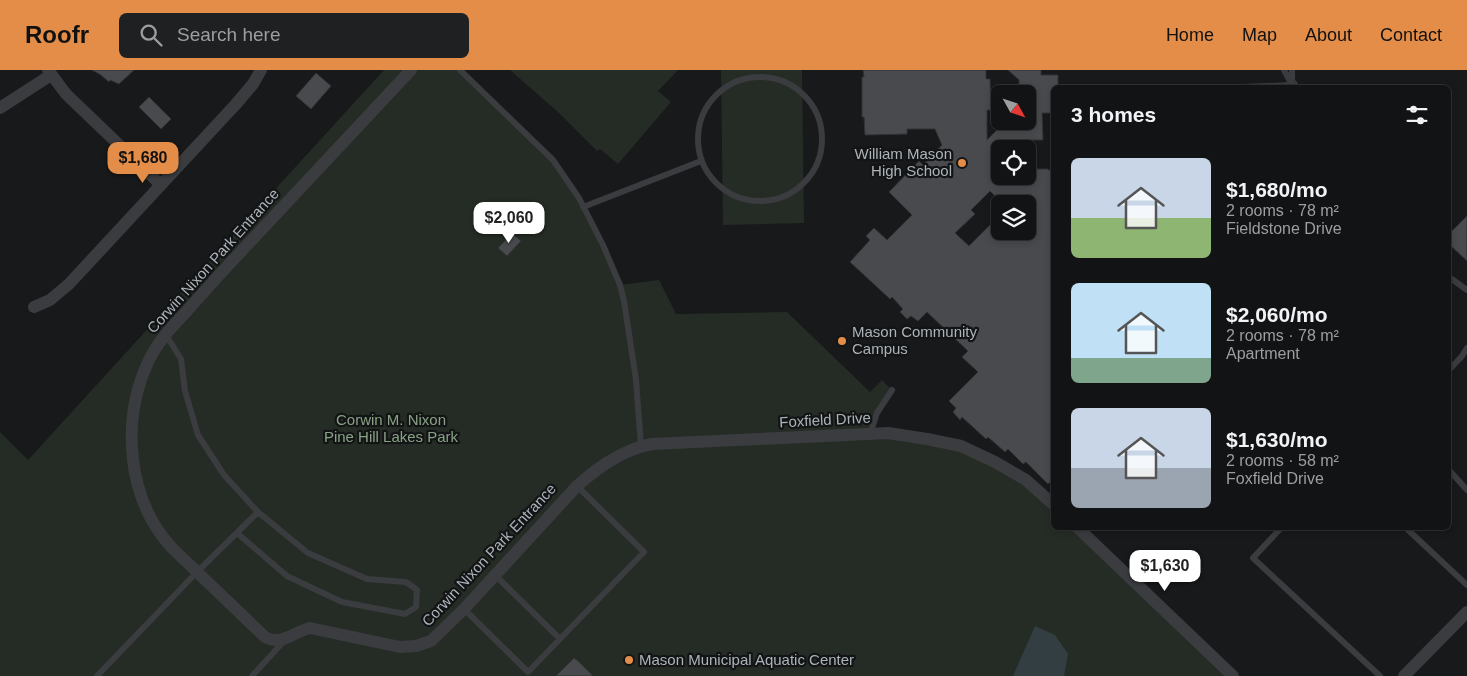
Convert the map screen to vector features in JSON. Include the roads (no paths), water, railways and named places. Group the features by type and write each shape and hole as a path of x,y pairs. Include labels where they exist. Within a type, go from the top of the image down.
{"street":[{"path":"34,307 50,300 69,284 236,104 253,84 261,70"},
{"name":"Corwin Nixon Park Entrance","path":"411,70 219,275 166,335 150,358 137,397 132,438 135,471 144,502 169,545 196,573 265,637 272,641 286,639 301,630 318,629 400,647 424,644 437,636 576,486 587,477"},
{"path":"0,108 49,73 66,94 161,185"},
{"name":"Foxfield Drive","path":"587,477 624,453 652,444 888,433 927,438 960,446 997,463 1026,480 1051,502"},
{"path":"1080,530 1233,676"},
{"path":"1404,676 1467,612"}],"lane":[{"path":"460,70 553,160 583,207 603,245 620,285 624,301 636,380 641,446"},
{"path":"1284,70 1292,85"},
{"path":"1292,70 1293,85"},
{"path":"754,76 774,78 791,84 806,96 817,112 822,132 822,152 814,170 802,186 784,197 765,202 745,200 726,192 712,179 701,161 698,143 699,124 707,106 719,91 736,81 754,76"},
{"path":"583,207 701,161"},
{"path":"1451,278 1467,290"},
{"path":"166,335 180,360 185,392 198,435 224,475 258,512 308,553 367,579 406,582 417,590 416,607 405,614 342,602 287,576 237,533"},
{"path":"1451,367 1467,348"},
{"path":"870,434 877,413 892,390"},
{"path":"1451,472 1467,490"},
{"path":"464,609 528,672 644,552 576,486"},
{"path":"98,676 196,573 258,512"},
{"path":"1279,530 1253,558 1380,676"},
{"path":"1408,530 1467,585"},
{"path":"495,575 560,639"},
{"path":"252,676 286,639"}],"place":[{"name":"William Mason High School","path":"962,163"},
{"name":"Mason Community Campus","path":"842,341"},
{"name":"Mason Municipal Aquatic Center","path":"629,660"}],"park label":[{"name":"Corwin M. Nixon Pine Hill Lakes Park","path":"391,428"}]}
